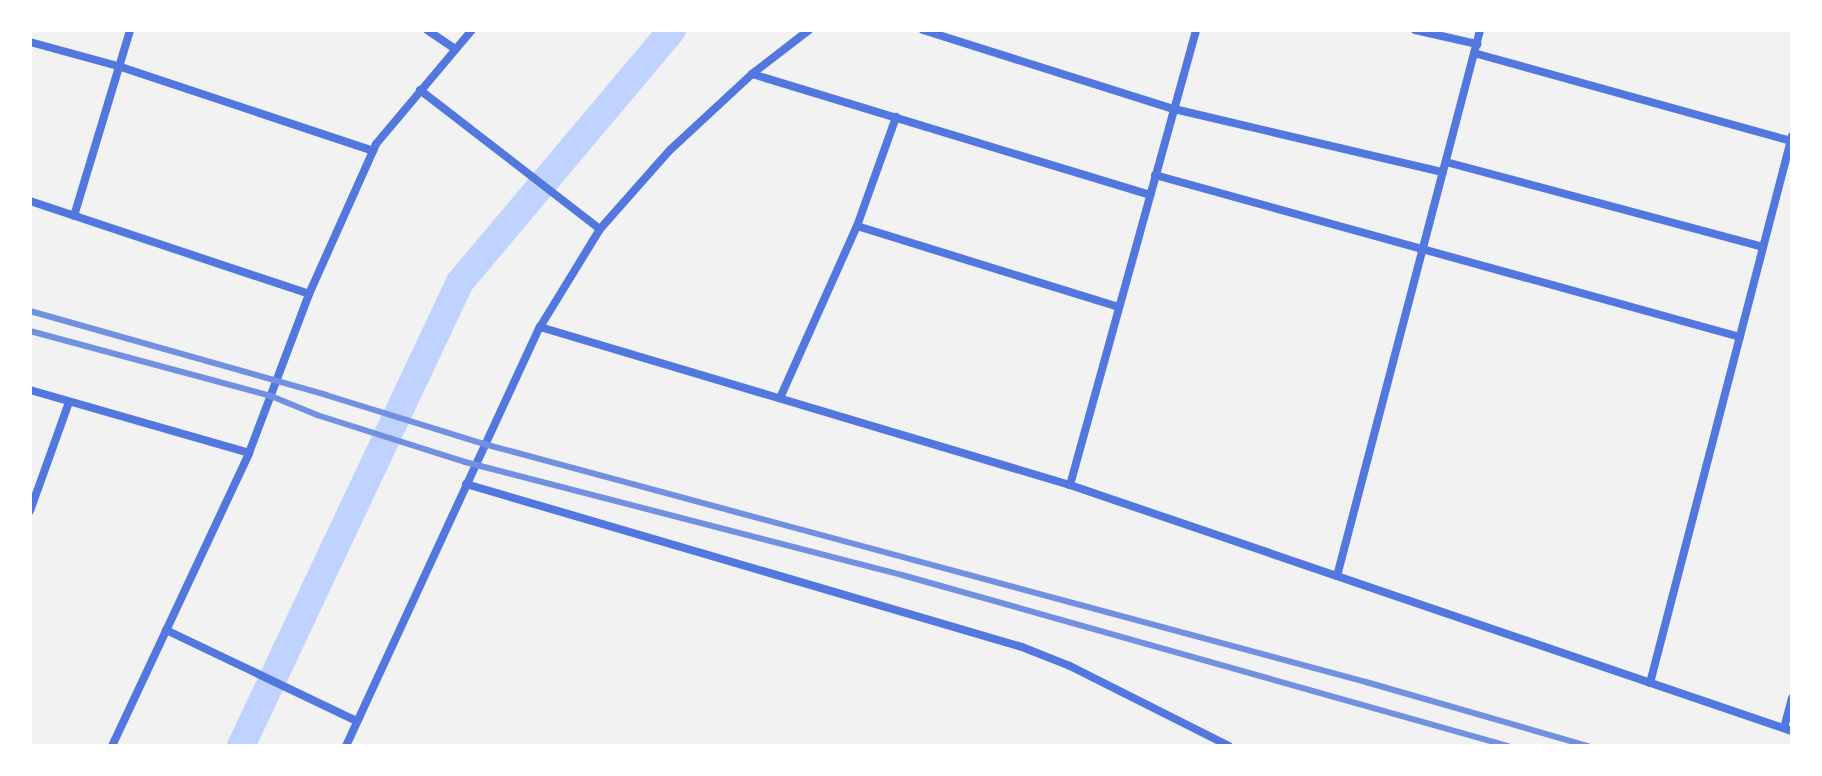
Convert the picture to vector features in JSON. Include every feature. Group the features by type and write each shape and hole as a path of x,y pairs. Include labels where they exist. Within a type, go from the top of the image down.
{"street":[{"path":"74,216 130,30"},
{"path":"427,30 454,48"},
{"path":"112,746 249,453 309,294 373,151 454,48 472,30"},
{"path":"346,746 540,327 600,229 670,150 752,74 809,30"},
{"path":"923,30 1174,109 1443,172"},
{"path":"1070,485 1196,30"},
{"path":"1415,30 1791,139 1650,683"},
{"path":"1337,576 1480,30"},
{"path":"30,42 118,66 373,151"},
{"path":"752,74 1150,195"},
{"path":"420,90 600,229"},
{"path":"780,398 857,226 896,117"},
{"path":"1446,162 1763,247"},
{"path":"1155,175 1740,337"},
{"path":"30,201 309,294"},
{"path":"857,226 1119,307"},
{"path":"540,327 1070,485 1788,730 1792,698"},
{"path":"30,390 249,453"},
{"path":"30,511 69,402"},
{"path":"466,484 1022,647 1070,666 1229,746"},
{"path":"166,630 357,721"}],"waterway":[{"path":"241,746 460,282 672,30"}],"railway":[{"path":"30,311 326,395 484,444 1366,682 1588,746"},
{"path":"30,331 271,396 317,415 465,462 902,575 1508,746"}]}
